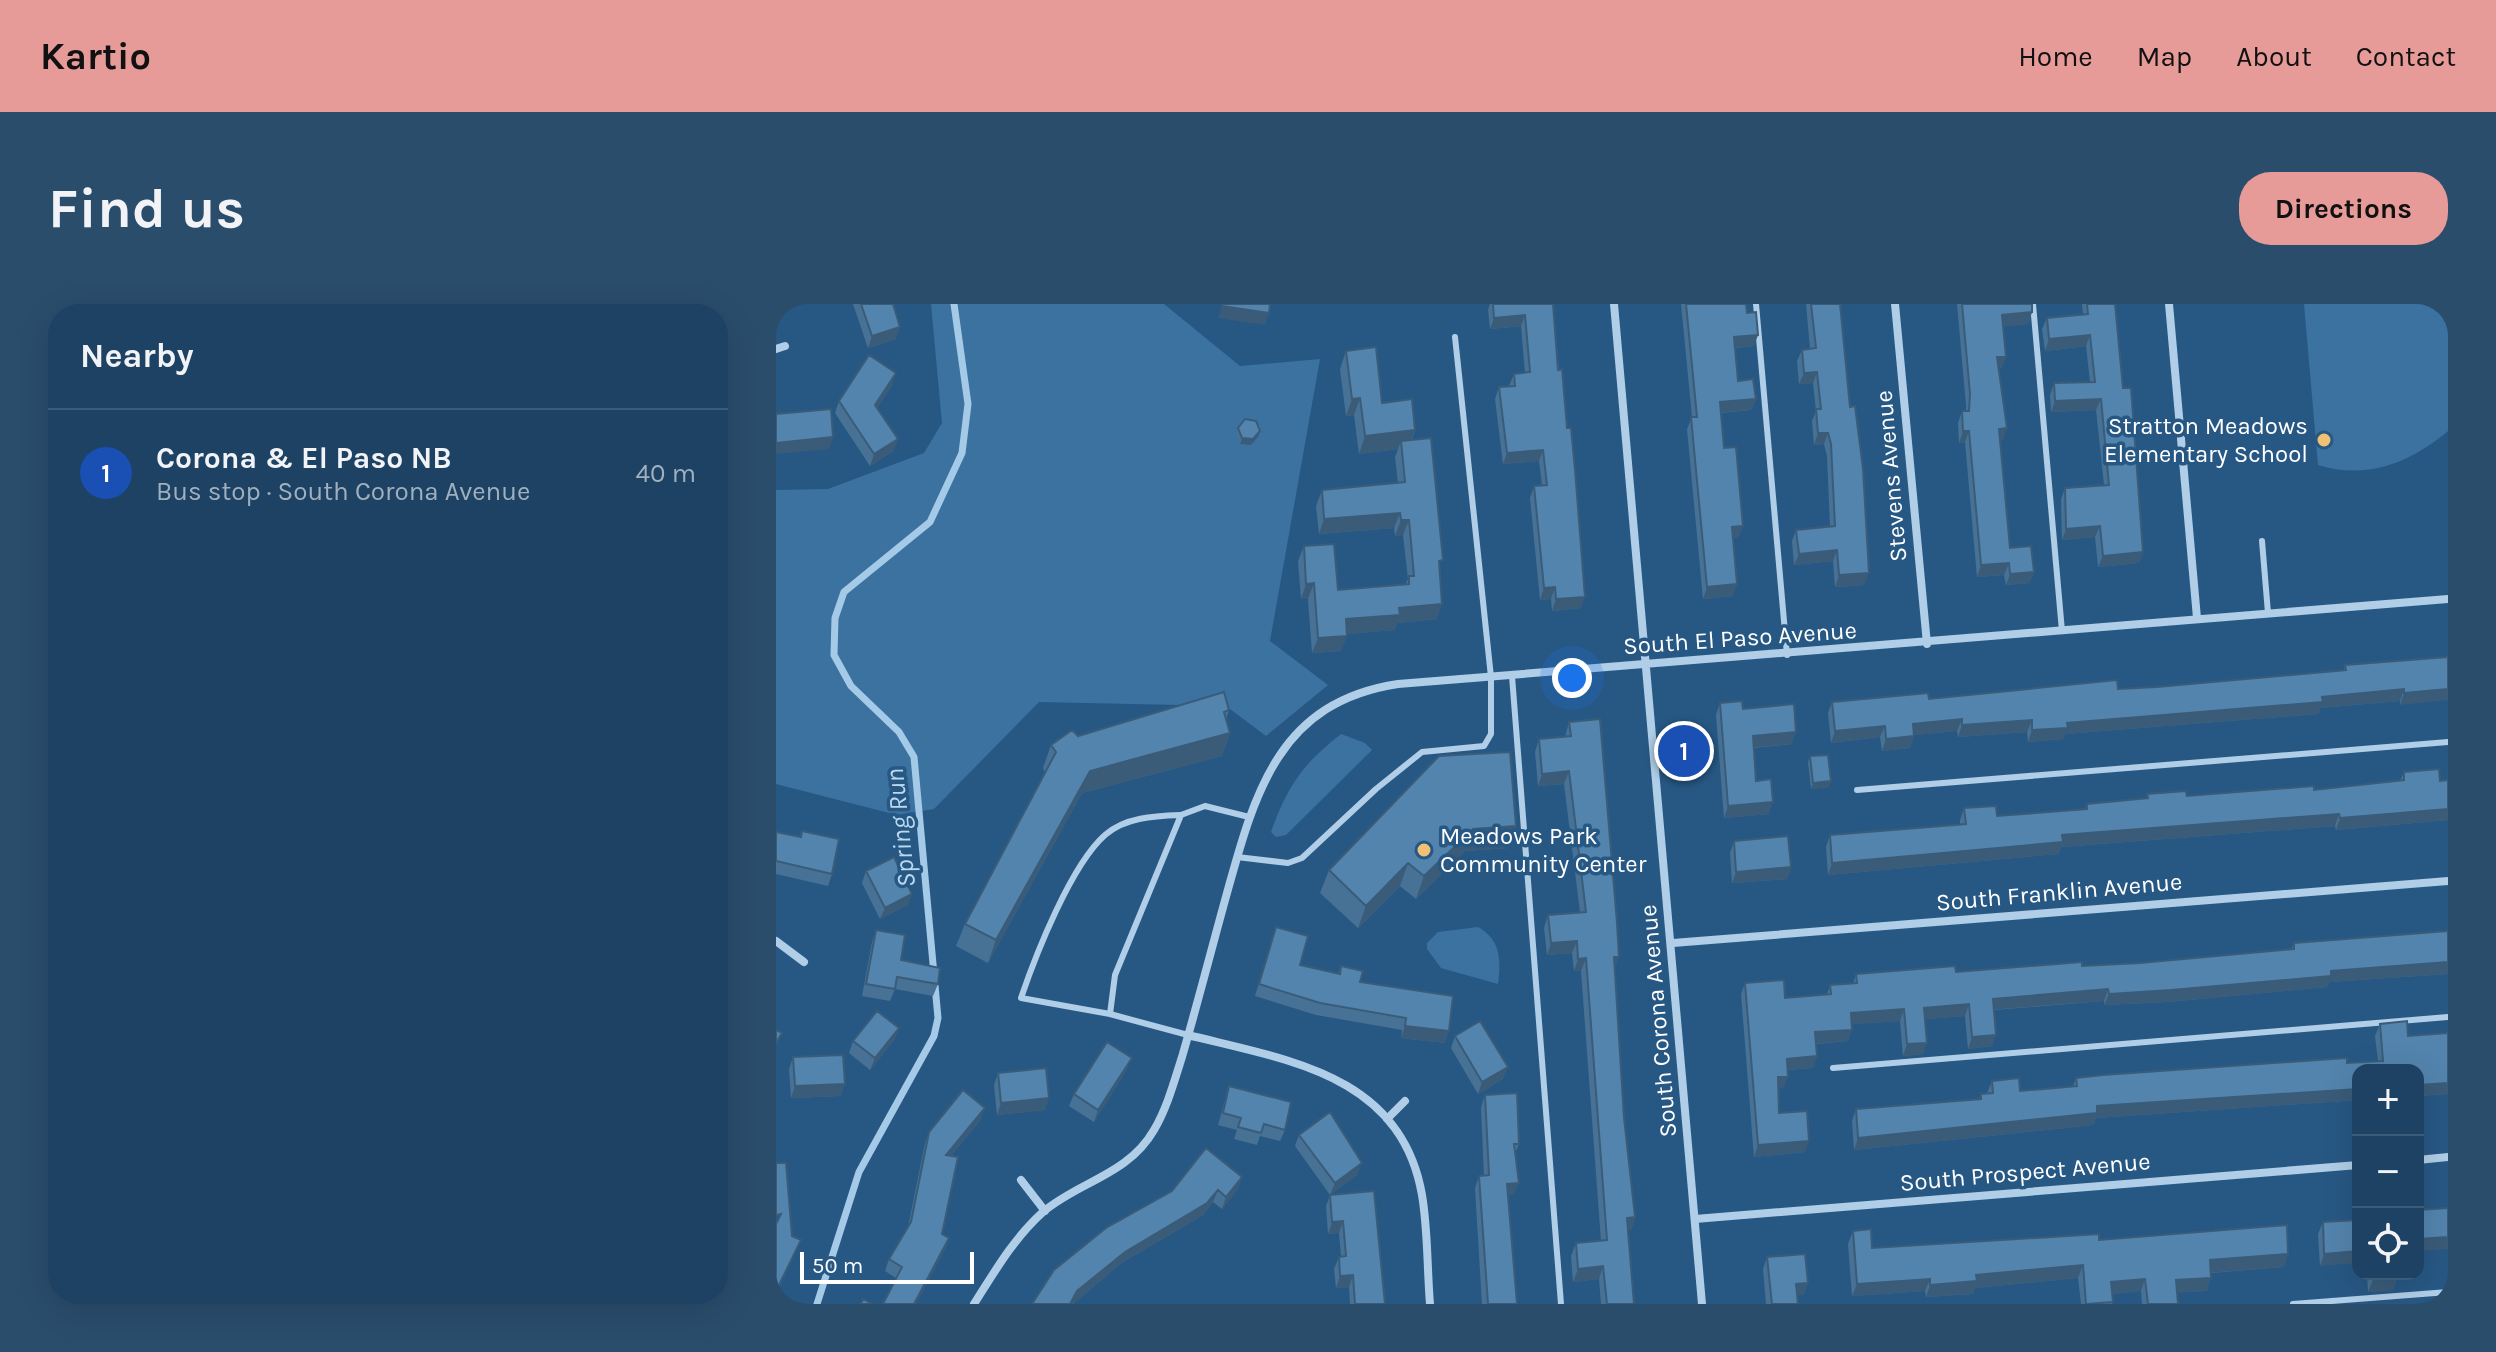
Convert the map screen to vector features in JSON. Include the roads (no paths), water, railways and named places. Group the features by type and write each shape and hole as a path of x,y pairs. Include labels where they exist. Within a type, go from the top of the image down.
{"street":[{"name":"South Corona Avenue","path":"1614,304 1673,943 1702,1304"},
{"name":"Stevens Avenue","path":"1895,304 1927,644"},
{"path":"2169,304 2197,618"},
{"name":"South El Paso Avenue","path":"974,1304 1013,1243 1045,1211 1119,1169 1140,1150 1166,1106 1249,817 1274,761 1307,722 1329,707 1379,687 2448,599"},
{"name":"South Franklin Avenue","path":"1673,943 2448,881"},
{"path":"776,941 804,962"},
{"path":"1188,1035 1311,1066 1355,1089 1387,1119 1408,1149 1422,1195 1430,1304"},
{"path":"1387,1119 1405,1101"},
{"path":"2424,1159 2448,1157"},
{"name":"South Prospect Avenue","path":"1695,1219 2352,1165"},
{"path":"1021,1180 1045,1211"}],"lane":[{"path":"1756,304 1787,655"},
{"path":"2033,304 2062,631"},
{"path":"1237,857 1288,863 1302,858 1422,752 1484,746 1491,734 1491,677 1455,337"},
{"path":"2262,541 2268,613"},
{"path":"1512,676 1561,1304"},
{"path":"1857,790 2448,742"},
{"path":"1188,1035 1110,1014 1021,998 1032,966 1084,859 1106,834 1127,822 1181,815 1205,806 1249,817"},
{"path":"1110,1014 1115,975 1181,815"},
{"path":"1833,1068 2448,1017"},
{"path":"2293,1304 2448,1292"}],"waterway":[{"name":"Spring Run","path":"817,1304 859,1172 934,1036 938,1018 914,757 899,732 851,686 834,655 835,618 844,592 930,522 962,453 968,404 954,304"}],"place":[{"name":"Stratton Meadows Elementary School","path":"2324,440"},
{"name":"Corona & El Paso NB","path":"1684,751"},
{"name":"Meadows Park Community Center","path":"1424,850"}]}
